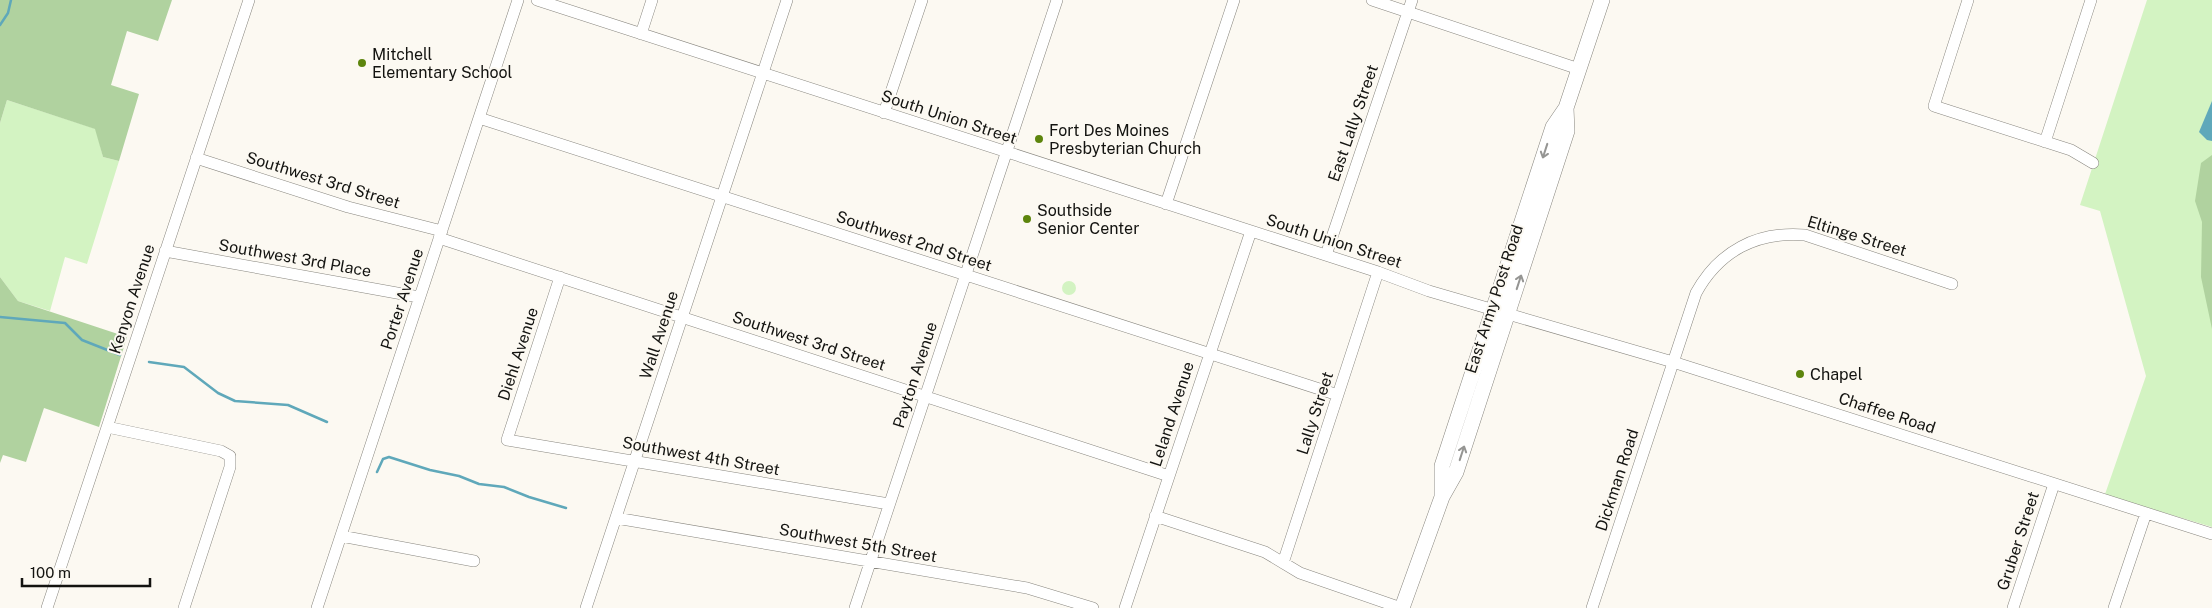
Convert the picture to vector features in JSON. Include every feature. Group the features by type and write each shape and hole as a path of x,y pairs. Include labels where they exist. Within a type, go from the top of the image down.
{"main road":[{"name":"East Army Post Road","path":"1401,608 1442,497 1442,466 1501,311 1553,127 1566,108 1602,0"}],"street":[{"name":"Kenyon Avenue","path":"47,608 249,0"},
{"name":"Porter Avenue","path":"317,608 518,0"},
{"name":"South Union Street","path":"537,0 1429,290 1501,311"},
{"path":"641,34 652,0"},
{"name":"Wall Avenue","path":"586,608 787,0"},
{"path":"884,113 922,0"},
{"name":"Payton Avenue","path":"855,608 1057,0"},
{"path":"1166,204 1234,0"},
{"path":"1372,0 1579,69"},
{"name":"East Lally Street","path":"1326,255 1412,0"},
{"path":"1968,0 1934,106 2071,150 2093,163"},
{"path":"2045,142 2091,0"},
{"name":"Southwest 2nd Street","path":"479,118 1338,395"},
{"name":"Southwest 3rd Street","path":"196,158 348,207 440,234 560,277 1169,476"},
{"name":"Leland Avenue","path":"1125,608 1251,231"},
{"name":"Eltinge Street","path":"1673,362 1696,293 1703,280 1733,250 1761,238 1775,235 1805,235 1952,284"},
{"name":"Southwest 3rd Place","path":"165,251 419,297"},
{"name":"Lally Street","path":"1284,563 1378,272"},
{"name":"Diehl Avenue","path":"506,440 560,277"},
{"name":"Chaffee Road","path":"1501,311 1673,362 2212,534"},
{"name":"Dickman Road","path":"1592,608 1673,362"},
{"path":"107,427 221,451 230,456 230,467 184,608"},
{"name":"Southwest 4th Street","path":"506,440 889,504"},
{"name":"Gruber Street","path":"2013,608 2054,484"},
{"path":"2114,608 2146,513"},
{"path":"1155,516 1265,552 1300,574 1401,608"},
{"name":"Southwest 5th Street","path":"616,518 1027,588 1093,608"},
{"path":"340,536 474,561"}],"green space":[{"path":"0,0 172,0 158,41 127,31 111,85 139,94 119,161 103,157 95,129 7,100 0,123"},
{"path":"2147,0 2212,0 2212,527 2162,512 2146,513 2103,500 2146,376 2100,211 2080,205"},
{"path":"7,100 96,129 103,157 119,161 87,264 65,257 50,311 18,301 0,277 0,123"},
{"path":"2212,155 2212,329 2201,277 2202,222 2195,201 2201,163"},
{"path":"0,277 18,301 127,337 99,427 44,408 26,462 3,455 0,463"},
{"path":"1066,281 1072,281 1076,288 1072,295 1066,295 1062,291 1062,285"}],"water":[{"path":"2212,101 2212,141 2207,140 2199,132"}],"waterway":[{"path":"0,25 8,13 11,0"},
{"path":"0,317 65,323 82,340 120,355"},
{"path":"149,362 184,367 218,393 235,401 288,405 327,422"},
{"path":"377,472 383,459 389,457 430,470 459,476 479,484 504,487 566,508"}],"place":[{"name":"Mitchell Elementary School","path":"362,63"},
{"name":"Fort Des Moines Presbyterian Church","path":"1039,139"},
{"name":"Southside Senior Center","path":"1027,219"},
{"name":"Chapel","path":"1800,374"}]}
